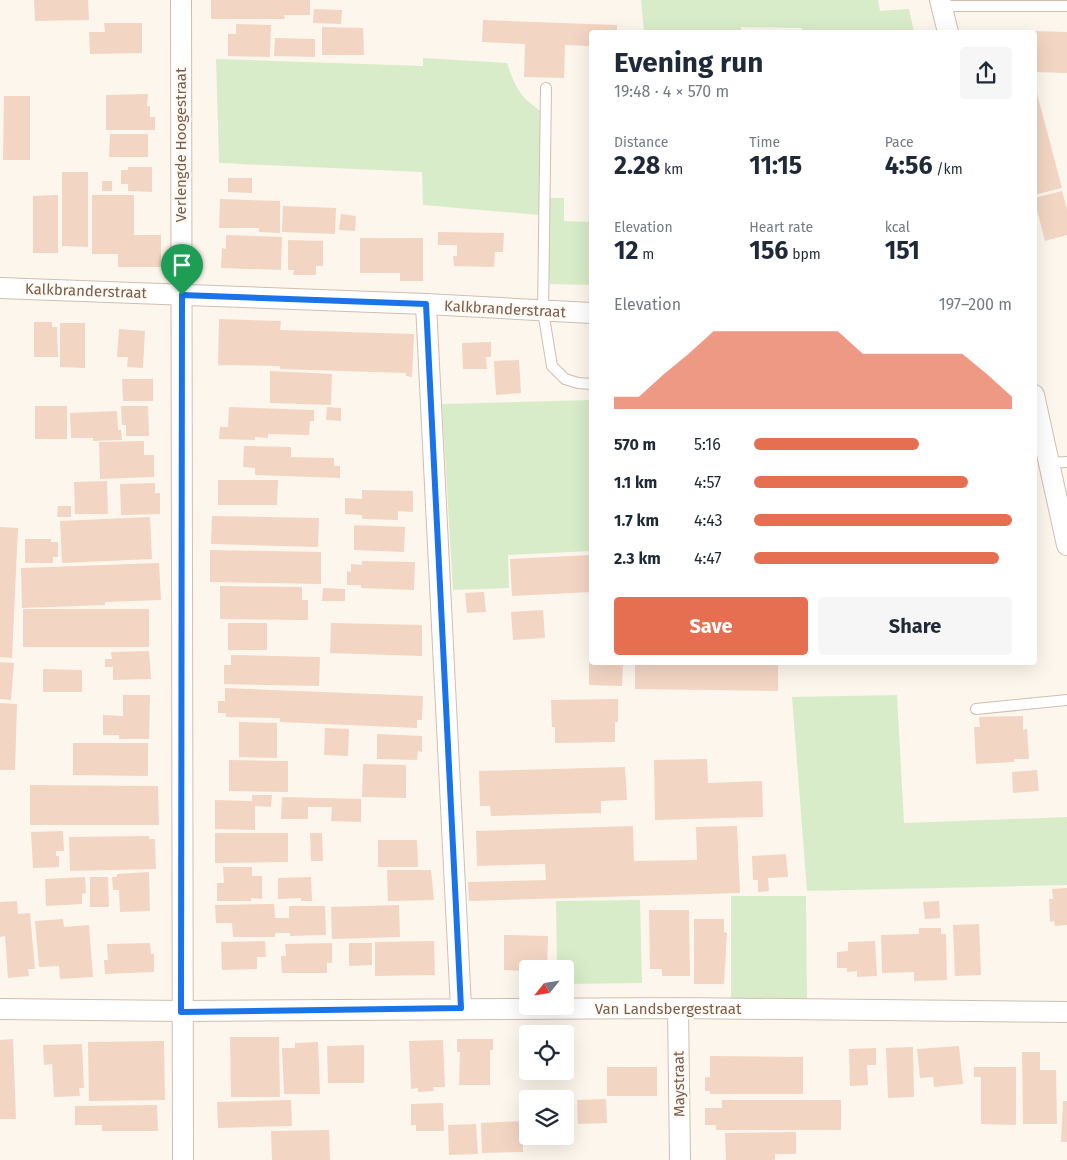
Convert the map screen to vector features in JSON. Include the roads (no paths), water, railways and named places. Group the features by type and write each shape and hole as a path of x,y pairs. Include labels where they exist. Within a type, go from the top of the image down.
{"street":[{"name":"Verlengde Hoogestraat","path":"180,0 182,295 181,1012 183,1160"},
{"path":"941,3 948,30"},
{"name":"Kalkbranderstraat","path":"0,288 426,304 589,313"},
{"path":"426,304 461,1008"},
{"path":"1037,404 1058,462 1067,545"},
{"name":"Van Landsbergestraat","path":"0,1009 181,1012 461,1008 678,1008 1067,1012"},
{"name":"Maystraat","path":"678,1008 680,1160"}],"lane":[{"path":"941,3 1067,6"},
{"path":"546,88 543,311 552,366 565,379 589,384"},
{"path":"976,709 1067,700"}]}
